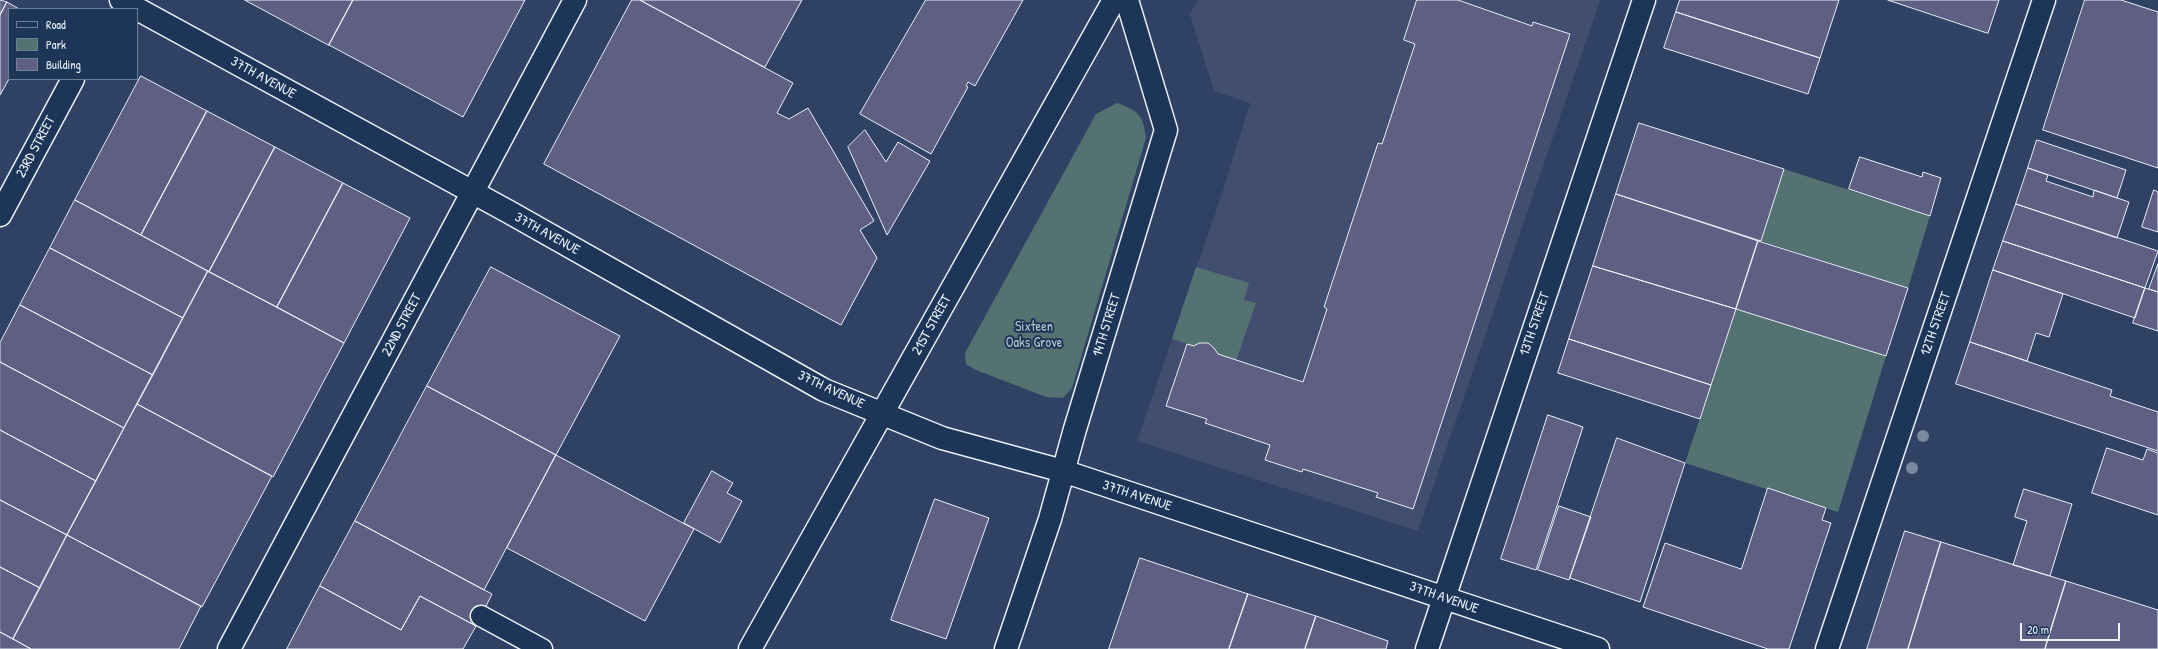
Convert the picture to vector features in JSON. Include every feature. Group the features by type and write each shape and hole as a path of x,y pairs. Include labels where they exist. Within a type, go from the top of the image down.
{"street":[{"name":"37TH AVENUE","path":"121,0 136,8"},
{"name":"22ND STREET","path":"229,649 575,0"},
{"name":"21ST STREET","path":"750,649 1114,0"},
{"name":"14TH STREET","path":"1006,649 1050,519 1063,471 1166,130 1128,0"},
{"name":"13TH STREET","path":"1427,649 1644,0"},
{"name":"12TH STREET","path":"1827,649 2044,0"},
{"name":"37TH AVENUE","path":"138,9 473,192 824,390 942,438 1063,471 1598,649"},
{"name":"23RD STREET","path":"0,215 72,80"}],"lane":[{"path":"481,616 542,649"}],"shaded area":[{"path":"1198,0 1600,0 1418,531 1137,441 1224,188 1250,103 1214,91 1190,14"}],"green space":[{"name":"Sixteen Oaks Grove","path":"1117,103 1139,115 1143,124 1146,138 1072,388 1063,398 1046,397 976,370 966,364 965,353 1096,114"},
{"path":"1784,169 1930,216 1908,288 1761,241"},
{"path":"1196,267 1249,283 1244,300 1256,303 1236,361 1218,354 1211,345 1202,343 1194,346 1172,339"},
{"path":"1736,309 1886,356 1838,512 1685,463"}],"building":[{"path":"0,0 7,2 0,15"},
{"path":"245,0 353,0 329,45"},
{"path":"353,0 525,0 463,117 329,45"},
{"path":"632,0 640,0 793,83 777,113 789,119 808,108 874,221 860,230 877,258 841,325 544,164"},
{"path":"640,0 802,0 765,67"},
{"path":"926,0 1023,0 975,86 968,82 966,86 968,87 931,154 860,114"},
{"path":"1417,0 1458,0 1532,26 1533,22 1570,34 1413,509 1376,497 1378,493 1303,469 1302,472 1265,460 1270,445 1205,423 1207,419 1166,406 1187,344 1194,346 1199,343 1208,343 1218,354 1303,382 1327,309 1324,307 1378,143 1382,144 1415,44 1404,40"},
{"path":"1680,0 1839,0 1820,58 1676,12"},
{"path":"1888,0 1999,0 1988,33"},
{"path":"2085,0 2121,0 2158,12 2158,168 2043,130"},
{"path":"7,2 17,8 8,8 8,80 0,95 0,15"},
{"path":"1676,12 1820,58 1808,94 1664,48"},
{"path":"141,76 207,111 141,235 75,200"},
{"path":"207,111 275,147 209,272 141,235"},
{"path":"1639,123 1784,169 1761,241 1616,194"},
{"path":"865,130 886,162 898,142 930,161 887,235 848,147"},
{"path":"2037,140 2126,170 2117,198 2028,168"},
{"path":"275,147 343,183 277,307 209,272"},
{"path":"1860,157 1922,177 1923,172 1941,178 1930,216 1849,189"},
{"path":"2028,168 2048,175 2046,181 2093,197 2094,190 2129,202 2117,238 2016,204"},
{"path":"343,183 410,218 344,343 277,307"},
{"path":"2154,190 2158,192 2158,232 2142,227"},
{"path":"1616,194 1758,241 1736,309 1593,266"},
{"path":"75,200 208,271 183,318 50,248"},
{"path":"2016,204 2158,251 2145,288 2003,241"},
{"path":"1758,241 1908,288 1886,356 1736,309"},
{"path":"2003,241 2145,288 2135,318 1993,270"},
{"path":"50,248 183,318 153,375 20,305"},
{"path":"2158,264 2158,292 2149,289"},
{"path":"1593,266 1736,309 1711,385 1569,339"},
{"path":"491,267 620,336 556,455 427,386"},
{"path":"1993,270 2063,294 2049,337 2036,333 2027,361 1970,342"},
{"path":"208,271 344,343 273,477 137,404"},
{"path":"2145,288 2158,292 2158,331 2133,323"},
{"path":"20,305 153,375 124,428 0,362 0,343"},
{"path":"1569,339 1711,385 1700,419 1558,373"},
{"path":"1970,342 2112,390 2110,396 2158,412 2158,451 1956,384"},
{"path":"0,362 124,428 96,481 0,430"},
{"path":"427,386 556,455 484,590 355,521"},
{"path":"137,404 272,476 202,607 67,535"},
{"path":"1548,415 1583,427 1536,570 1501,559"},
{"path":"0,430 96,481 67,535 0,500"},
{"path":"1617,438 1685,463 1640,602 1570,578"},
{"path":"2107,448 2143,460 2147,449 2158,453 2158,515 2092,493"},
{"path":"556,455 694,529 645,621 507,548"},
{"path":"712,471 733,483 727,493 742,501 720,543 684,523"},
{"path":"1768,488 1826,508 1822,520 1831,523 1789,649 1768,649 1643,607 1665,543 1741,569"},
{"path":"2024,489 2072,504 2050,576 2013,565 2027,521 2015,517"},
{"path":"935,499 989,518 946,639 891,620"},
{"path":"0,500 67,535 40,588 0,567"},
{"path":"1559,506 1591,517 1569,580 1538,570"},
{"path":"355,521 492,594 476,626 420,596 401,630 320,586"},
{"path":"1905,531 1941,542 1908,649 1867,649"},
{"path":"67,535 201,606 179,649 31,649 13,639"},
{"path":"1941,542 2066,581 2045,649 1908,649"},
{"path":"1140,558 1248,594 1229,649 1109,649"},
{"path":"0,567 40,588 13,639 0,632"},
{"path":"2066,581 2158,610 2158,649 2045,649"},
{"path":"320,586 401,630 420,596 476,626 463,649 287,649"},
{"path":"1248,594 1316,616 1305,649 1229,649"},
{"path":"1316,616 1388,641 1386,649 1305,649"},
{"path":"0,632 13,639 31,649 0,649"}]}
